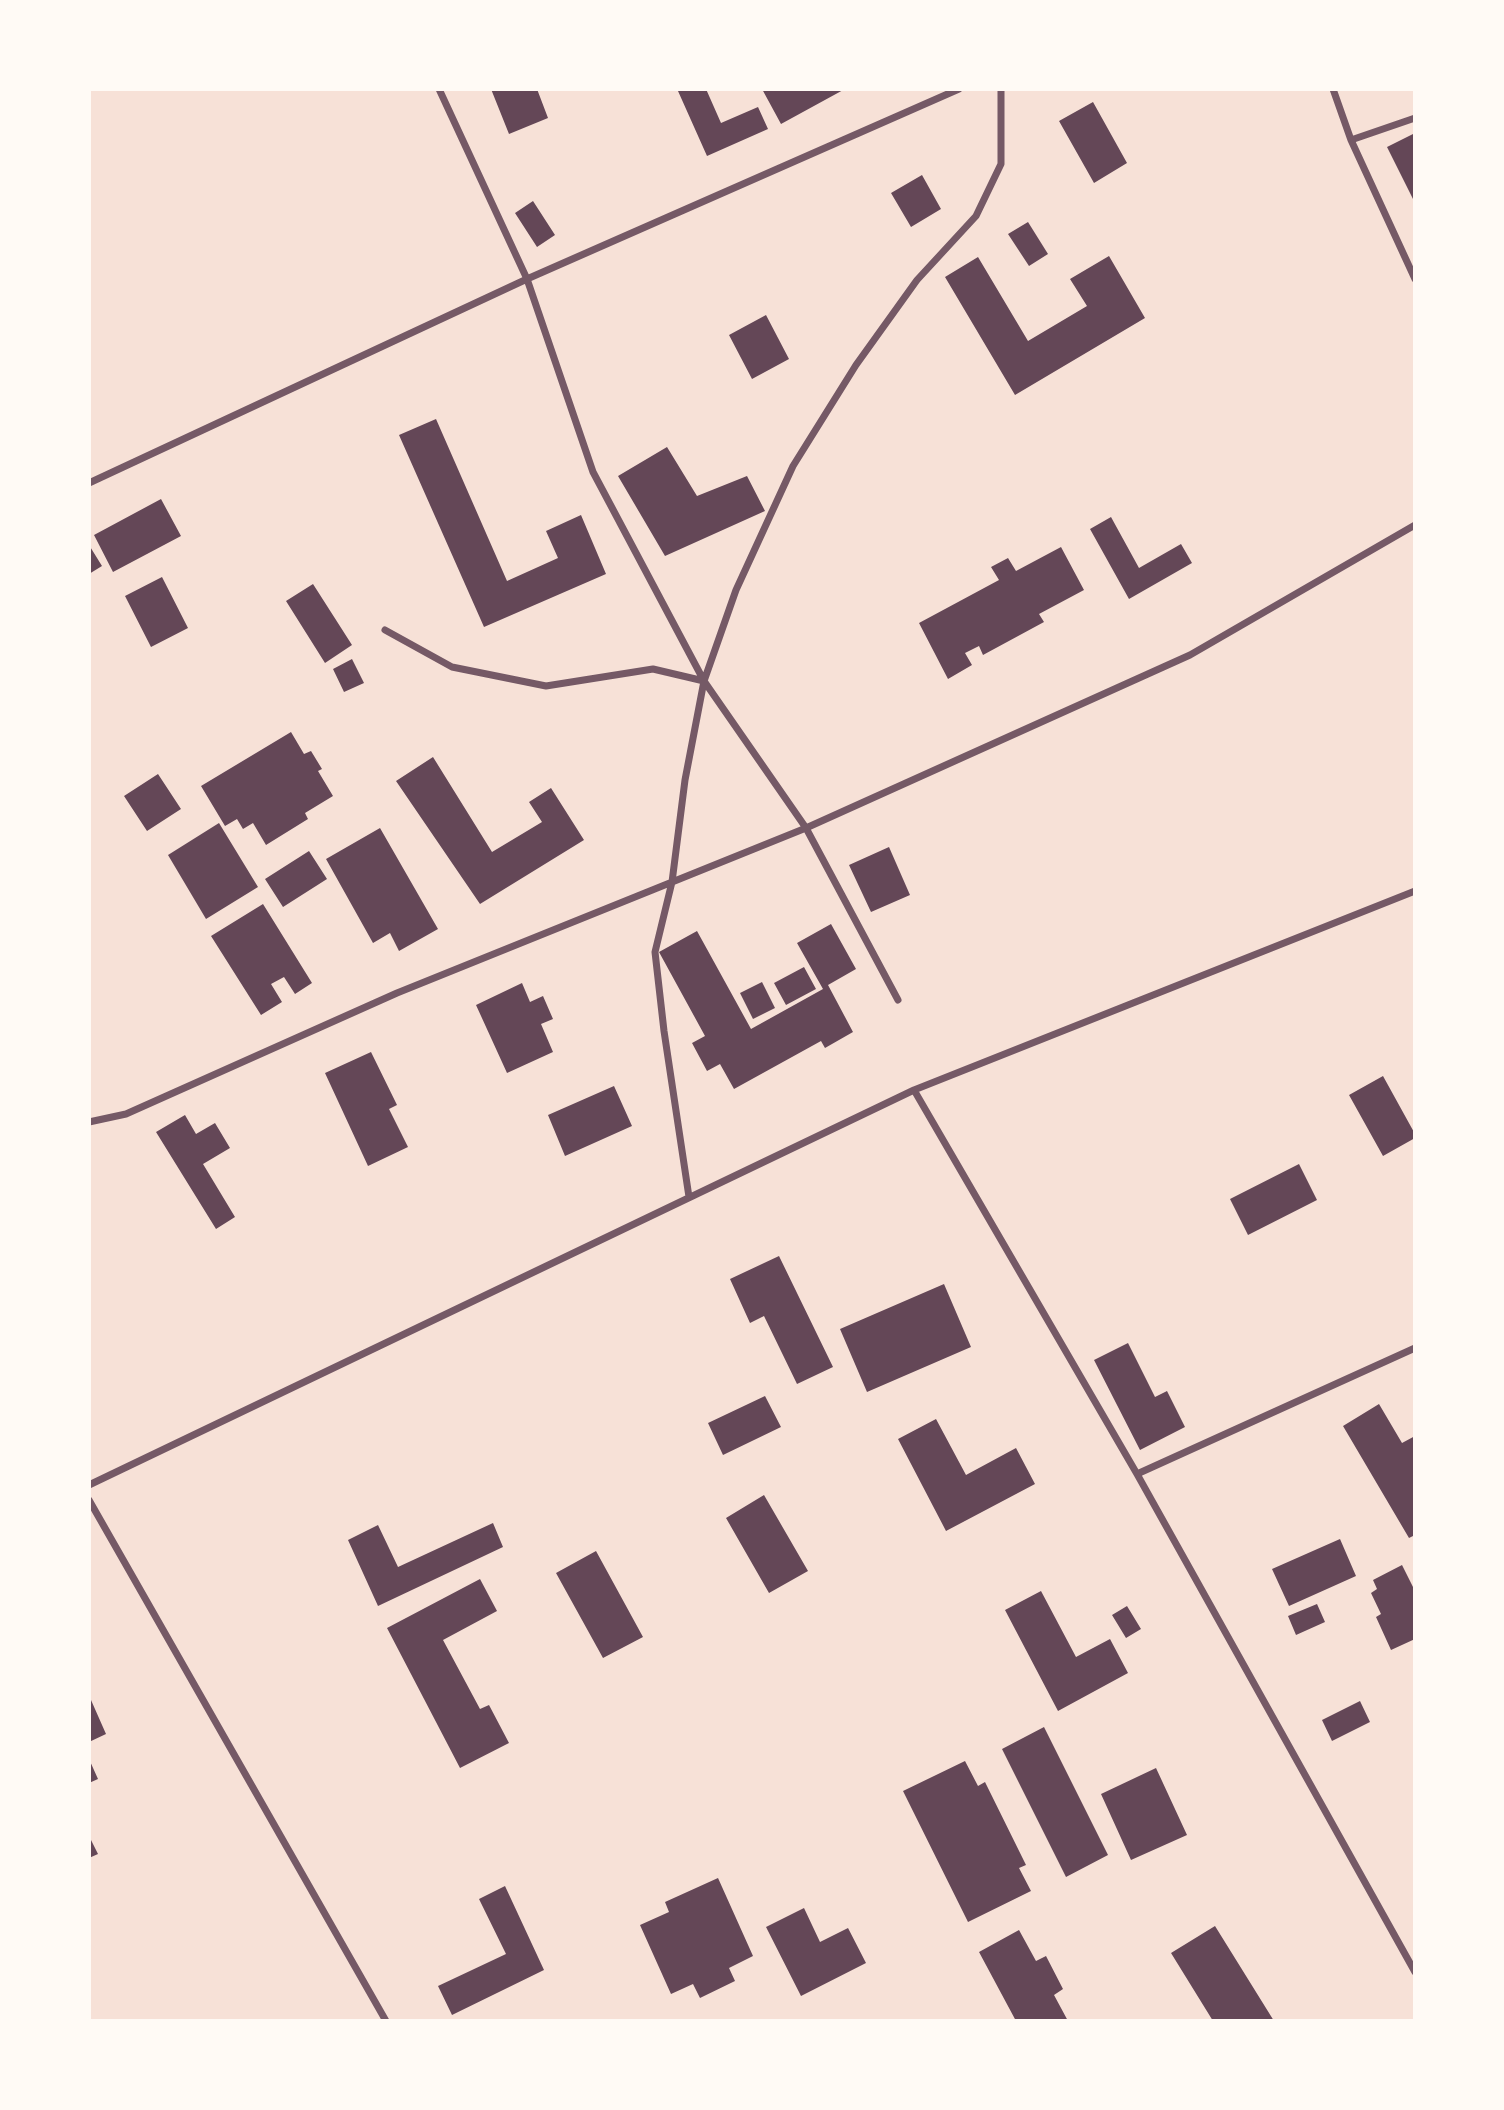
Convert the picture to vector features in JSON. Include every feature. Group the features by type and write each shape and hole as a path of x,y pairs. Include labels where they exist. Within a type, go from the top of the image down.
{"street":[{"path":"439,89 527,279 593,472 704,681 806,828 898,1000"},
{"path":"89,483 527,279 959,89"},
{"path":"689,1197 655,952 672,882 685,780 704,681 736,590 793,466 856,365 909,291 976,216 1001,164 1001,89"},
{"path":"1332,89 1351,140 1415,279"},
{"path":"1351,140 1415,118"},
{"path":"89,1122 125,1114 397,993 806,828 1190,655 1415,525"},
{"path":"385,630 452,667 547,686 653,669 704,681"},
{"path":"89,1485 914,1090 1415,891"},
{"path":"914,1090 1137,1474 1415,1972"},
{"path":"1137,1474 1415,1349"},
{"path":"89,1500 386,2021"}],"building":[{"path":"491,89 537,89 548,118 509,134"},
{"path":"706,89 721,123 758,107 768,129 707,156 678,91"},
{"path":"762,89 845,89 781,124"},
{"path":"1093,102 1127,163 1094,183 1059,121"},
{"path":"1415,133 1415,203 1387,147"},
{"path":"922,175 941,209 911,227 891,193"},
{"path":"533,201 555,235 537,247 515,213"},
{"path":"1028,222 1048,254 1029,266 1008,234"},
{"path":"1109,256 1145,318 1015,395 945,277 978,257 1028,341 1087,306 1070,279"},
{"path":"766,315 789,359 752,379 729,335"},
{"path":"436,419 507,581 558,558 546,531 581,515 606,574 484,627 399,435"},
{"path":"667,447 697,496 747,476 765,511 665,556 618,476"},
{"path":"161,499 181,536 113,572 94,535"},
{"path":"1111,517 1139,568 1181,544 1192,563 1129,599 1090,529"},
{"path":"89,545 102,566 89,574"},
{"path":"1061,547 1084,590 1039,614 1044,622 983,655 979,646 965,653 972,665 948,679 919,623 999,580 991,567 1008,558 1016,571"},
{"path":"162,577 188,628 151,647 125,596"},
{"path":"313,584 352,645 325,663 286,601"},
{"path":"352,659 364,683 344,692 333,669"},
{"path":"291,732 304,754 311,751 322,769 318,771 333,796 305,813 308,819 266,845 253,823 243,829 237,819 225,826 201,786"},
{"path":"433,757 492,852 542,822 529,802 551,788 584,840 480,904 396,781"},
{"path":"158,774 181,809 147,831 124,796"},
{"path":"219,823 258,887 206,919 168,855"},
{"path":"380,828 438,929 399,951 390,933 373,943 326,859"},
{"path":"889,847 910,895 871,912 849,865"},
{"path":"309,851 327,879 283,907 265,879"},
{"path":"263,904 312,983 295,994 284,977 271,984 282,1002 261,1015 211,936"},
{"path":"831,924 856,969 828,985 853,1032 825,1048 821,1041 734,1089 720,1064 707,1071 692,1043 705,1036 659,952 697,931 751,1029 823,989 797,943"},
{"path":"804,967 816,989 786,1005 774,983"},
{"path":"762,982 775,1008 753,1019 740,993"},
{"path":"522,983 530,1002 543,996 553,1019 541,1024 553,1052 507,1073 476,1005"},
{"path":"371,1052 397,1105 389,1109 408,1147 368,1166 325,1073"},
{"path":"1383,1076 1415,1138 1383,1156 1349,1095"},
{"path":"614,1086 632,1126 565,1156 548,1115"},
{"path":"185,1115 196,1134 215,1123 230,1148 203,1164 235,1217 216,1229 156,1132"},
{"path":"1299,1164 1317,1200 1248,1235 1230,1199"},
{"path":"779,1256 833,1367 797,1384 764,1316 750,1323 730,1279"},
{"path":"944,1284 971,1347 867,1392 840,1329"},
{"path":"1128,1343 1155,1397 1167,1391 1185,1427 1140,1450 1094,1360"},
{"path":"765,1396 781,1427 723,1455 708,1423"},
{"path":"1379,1404 1402,1443 1415,1436 1415,1535 1409,1538 1343,1426"},
{"path":"936,1419 966,1475 1016,1448 1035,1484 946,1531 898,1439"},
{"path":"764,1495 808,1571 769,1593 726,1518"},
{"path":"493,1523 503,1547 378,1606 348,1540 378,1525 398,1567"},
{"path":"1340,1539 1356,1576 1289,1606 1272,1569"},
{"path":"596,1551 643,1637 603,1658 556,1573"},
{"path":"1402,1565 1415,1591 1415,1639 1391,1650 1376,1617 1381,1614 1371,1593 1377,1589 1373,1580"},
{"path":"480,1579 497,1611 443,1640 480,1709 489,1705 509,1743 460,1768 387,1628"},
{"path":"1041,1591 1076,1657 1110,1639 1128,1673 1058,1711 1005,1610"},
{"path":"1317,1604 1325,1622 1296,1635 1288,1616"},
{"path":"1127,1606 1141,1629 1126,1638 1112,1615"},
{"path":"91,1700 106,1734 89,1742 89,1701"},
{"path":"1360,1701 1370,1722 1332,1741 1322,1720"},
{"path":"1044,1727 1108,1855 1066,1877 1002,1749"},
{"path":"89,1759 98,1779 89,1783"},
{"path":"965,1761 978,1786 985,1782 1026,1865 1019,1868 1031,1891 968,1922 903,1791"},
{"path":"1156,1768 1187,1835 1131,1860 1101,1794"},
{"path":"89,1836 98,1854 89,1858"},
{"path":"718,1878 753,1956 729,1968 735,1981 700,1998 693,1984 671,1994 640,1925 669,1912 665,1902"},
{"path":"505,1886 544,1970 452,2015 438,1986 506,1954 479,1899"},
{"path":"804,1908 820,1942 848,1928 866,1963 801,1996 766,1927"},
{"path":"1215,1926 1274,2021 1213,2021 1171,1953"},
{"path":"1019,1930 1036,1961 1046,1956 1063,1989 1054,1995 1068,2021 1016,2021 979,1952"}]}
